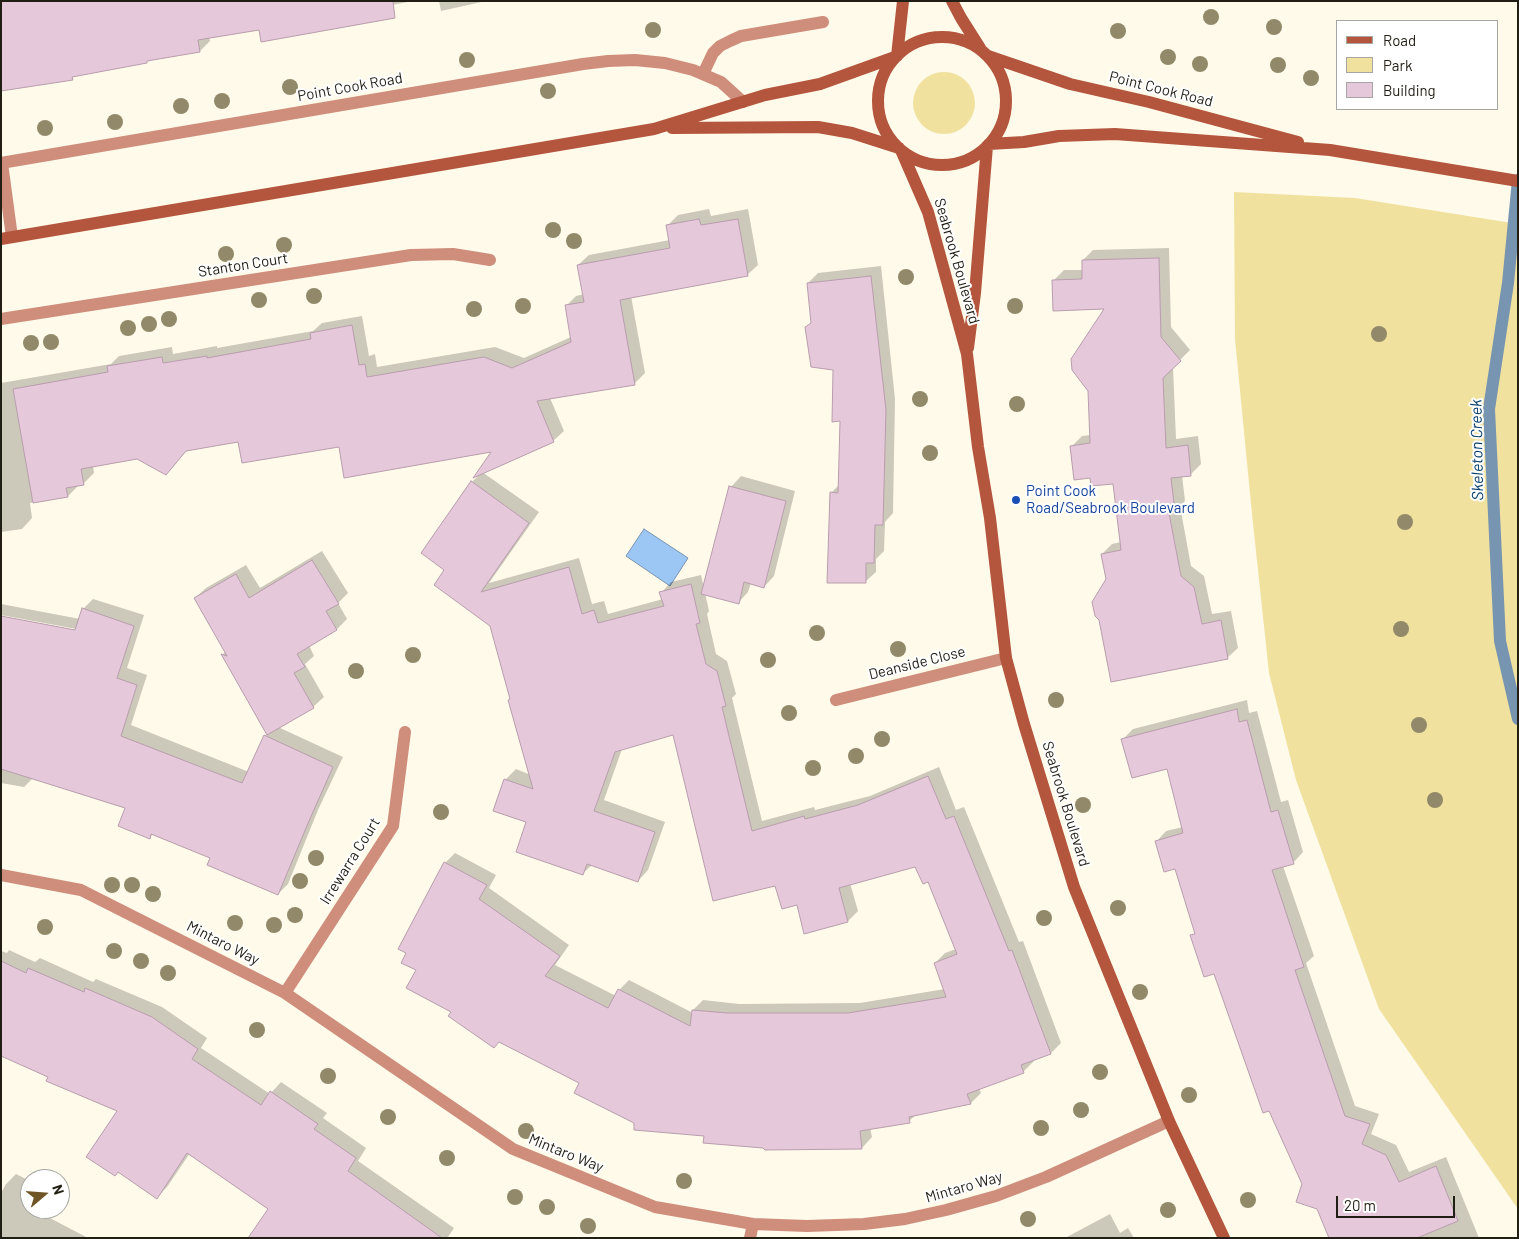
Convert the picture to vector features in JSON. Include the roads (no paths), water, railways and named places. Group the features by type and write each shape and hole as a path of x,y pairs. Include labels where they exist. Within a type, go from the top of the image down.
{"main road":[{"path":"896,57 903,1"},
{"path":"952,1 984,53 995,65 1000,76 1006,102 1002,123 988,145 964,161 941,165 922,162 900,149 884,126 880,118 878,106 878,94 882,79 887,68 896,57 904,49 915,43 938,37 964,40 984,53"},
{"name":"Point Cook Road","path":"984,53 1070,84 1149,102 1330,150"},
{"name":"Point Cook Road","path":"7,238 654,128 765,95 820,84 896,57"},
{"name":"Point Cook Road","path":"654,128 818,127 852,133 900,149"},
{"name":"Point Cook Road","path":"988,145 1024,142 1059,136 1115,134 1330,150 1518,181"},
{"name":"Seabrook Boulevard","path":"967,354 975,293 988,145"},
{"name":"Seabrook Boulevard","path":"900,149 928,212 967,354 978,448 990,518 1006,658 1024,724 1074,887 1169,1121 1224,1238"}],"street":[{"path":"703,74 713,53 720,46 741,36 822,22"},
{"name":"Point Cook Road","path":"7,238 2,163 583,64 636,60 665,63 693,70 721,82 743,102"},
{"name":"Stanton Court","path":"1,319 411,255 453,254 490,260"},
{"name":"Deanside Close","path":"836,700 1006,658"},
{"name":"Irrewarra Court","path":"285,993 393,826 405,732"},
{"name":"Mintaro Way","path":"1,875 81,890 285,993 513,1149 655,1207 753,1224 807,1226 864,1224 905,1219 996,1196 1046,1177 1169,1121"},
{"path":"750,1238 753,1224"}],"water":[{"path":"644,529 688,558 670,586 626,556"}],"waterway":[{"name":"Skeleton Creek","path":"1518,180 1508,283 1489,409 1500,641 1518,719"}],"place":[{"name":"Point Cook Road/Seabrook Boulevard","path":"1016,500"}]}
